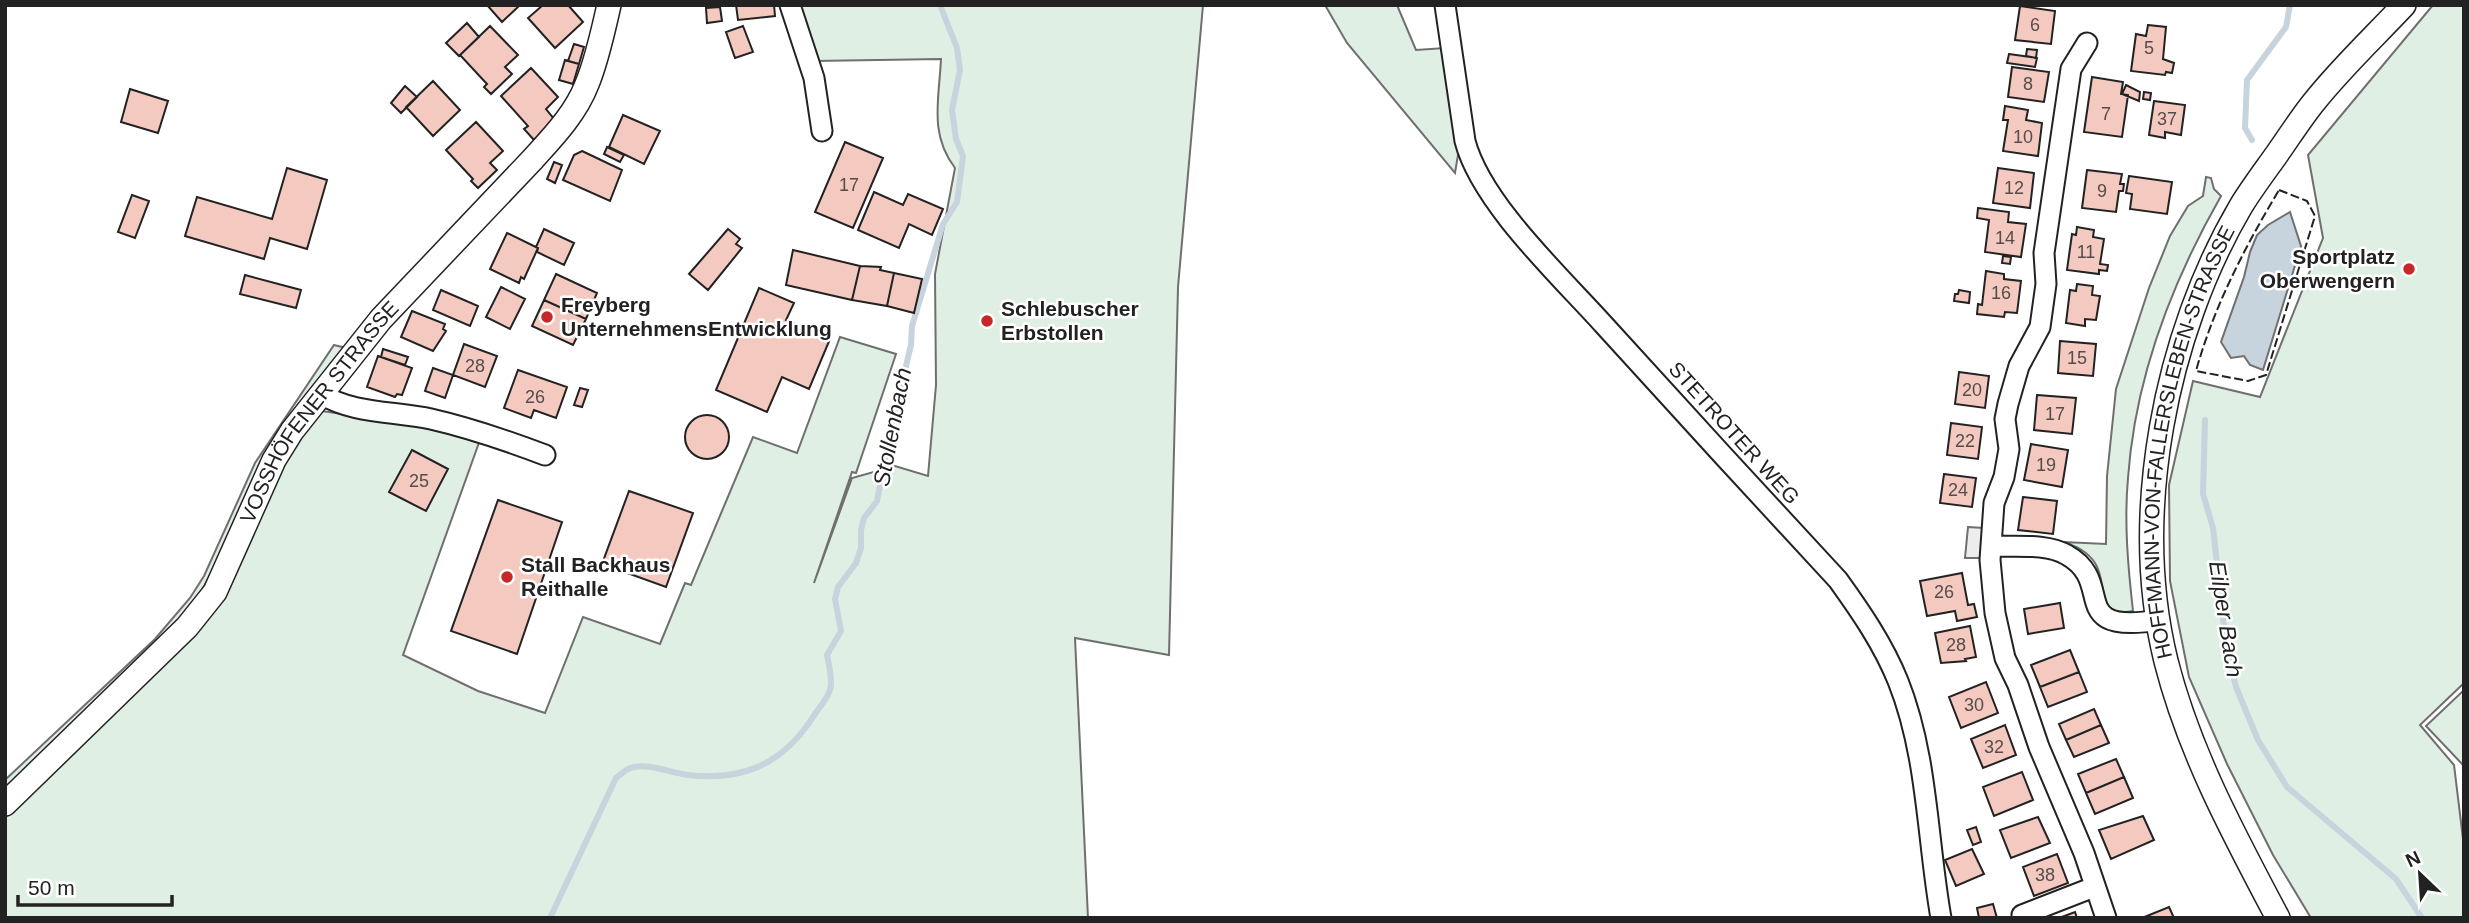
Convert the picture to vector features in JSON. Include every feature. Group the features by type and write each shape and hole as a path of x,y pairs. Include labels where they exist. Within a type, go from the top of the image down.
{"street":[{"name":"VOSSHÖFENER STRASSE","path":"5,804 187,627 215,592 274,460 321,394 416,281 490,206 557,133 575,108 587,85 609,5"},
{"path":"790,5 814,78 822,131"},
{"name":"STETROTER WEG","path":"1445,5 1465,141 1470,159 1487,191 1616,338 1838,580 1866,618 1898,682 1911,727 1920,765 1941,918"},
{"name":"HOFFMANN-VON-FALLERSLEBEN-STRASSE","path":"2278,918 2212,790 2186,725 2166,661 2154,577 2151,507 2155,469 2177,361 2192,309 2241,206 2314,102 2404,5"},
{"path":"2087,43 2071,69 2044,253 2046,284 2040,327 2019,366 2008,404 2006,419 2009,449 2004,477 1994,503 1990,560 1995,613 2004,658 2018,685 2039,747 2084,853 2106,918"},
{"path":"321,394 336,403 465,427 545,455"},
{"path":"1992,546 2045,548 2066,554 2083,566 2091,582 2096,608 2105,618 2119,624 2159,621"},
{"path":"2022,915 2094,887"}],"green space":[{"path":"795,5 1203,5 1178,287 1169,655 1075,638 1088,918 5,918 5,816 175,652 293,445 322,411 356,416 389,416 481,437 403,655 478,691 545,713 583,617 660,644 685,583 691,585 753,437 797,453 840,337 896,354 856,473 852,472 814,583 852,478 895,466 928,476 936,385 935,274 955,168 942,142 937,116 941,59 814,61"},
{"path":"1325,5 1397,5 1416,50 1445,48 1460,143 1455,173 1347,43"},
{"path":"2433,5 2464,5 2464,683 2420,725 2454,765 2464,847 2464,918 2311,918 2273,855 2227,764 2189,677 2170,581 2169,485 2193,381 2260,397 2323,238 2308,155"},
{"path":"2206,177 2211,178 2214,189 2221,196 2172,297 2159,332 2139,404 2132,441 2126,511 2133,611 2121,612 2108,605 2099,572 2092,559 2081,550 2063,542 2106,544 2107,476 2116,389 2149,288 2170,236 2188,206 2203,196"},
{"path":"334,345 346,348 194,604 5,791 5,780 155,639 190,598 204,576 255,463"},
{"path":"2464,690 2464,766 2426,726"}],"shaded area":[{"path":"2290,212 2301,246 2263,370 2250,365 2244,356 2231,358 2221,342 2257,235"},
{"path":"1968,527 1984,528 1982,558 1965,558"}],"building":[{"path":"487,5 520,5 502,22"},
{"path":"543,5 568,5 583,22 555,48 528,18"},
{"path":"736,5 774,5 775,16 738,20"},
{"path":"2020,6 2055,11 2051,44 2015,40"},
{"path":"720,7 722,21 707,23 706,8"},
{"path":"467,23 479,37 459,56 446,43"},
{"path":"2148,25 2166,27 2163,59 2174,63 2172,73 2166,72 2165,75 2131,71 2136,34 2146,36"},
{"path":"490,26 518,55 505,67 512,74 491,94 484,87 487,84 460,55"},
{"path":"743,26 753,52 735,58 726,32"},
{"path":"574,44 584,47 579,64 568,61"},
{"path":"2027,49 2037,50 2036,58 2026,56"},
{"path":"2009,54 2037,58 2035,67 2007,63"},
{"path":"565,60 579,64 573,84 559,80"},
{"path":"2012,67 2049,72 2044,102 2008,97"},
{"path":"531,68 558,97 546,109 554,119 534,140 524,129 528,126 501,96"},
{"path":"2092,77 2123,82 2121,94 2128,95 2122,137 2084,132"},
{"path":"433,81 460,110 433,136 406,107"},
{"path":"2126,85 2140,92 2139,101 2122,94"},
{"path":"405,86 417,97 401,113 391,103"},
{"path":"130,89 168,101 158,133 121,122"},
{"path":"2144,92 2151,93 2150,100 2143,99"},
{"path":"2154,101 2185,105 2181,135 2165,132 2165,138 2149,135"},
{"path":"2005,106 2028,110 2026,120 2042,123 2038,156 2003,151 2008,120 2003,120"},
{"path":"623,115 660,131 644,164 609,147"},
{"path":"476,122 503,151 490,163 497,170 478,188 446,150"},
{"path":"845,142 883,158 853,228 815,212"},
{"path":"607,147 624,155 620,162 604,154"},
{"path":"582,151 622,170 610,201 563,180 574,155"},
{"path":"554,162 562,165 555,183 547,179"},
{"path":"287,168 327,180 307,249 270,238 264,259 185,236 197,197 272,219"},
{"path":"1998,168 2034,173 2030,208 1993,203"},
{"path":"2087,170 2122,174 2120,184 2124,184 2123,191 2119,191 2116,212 2082,208"},
{"path":"2129,176 2172,182 2167,214 2130,209 2132,194 2126,193"},
{"path":"874,192 903,205 908,194 943,209 932,235 909,224 899,248 858,230"},
{"path":"132,195 149,201 135,238 118,232"},
{"path":"1978,208 2009,212 2008,222 2026,224 2021,257 1985,252 1989,220 1977,218"},
{"path":"2077,227 2094,230 2093,237 2104,239 2100,264 2108,265 2107,271 2099,270 2099,274 2067,270 2072,234 2076,235"},
{"path":"544,229 574,243 564,265 537,252 536,247"},
{"path":"728,229 740,239 736,244 742,248 708,290 689,274"},
{"path":"507,233 538,248 524,279 521,277 519,283 490,269"},
{"path":"793,250 860,266 852,300 786,285"},
{"path":"2003,256 2011,257 2010,264 2002,263"},
{"path":"860,266 881,267 880,270 894,273 887,306 852,300"},
{"path":"1986,271 2004,274 2004,279 2021,281 2017,313 2005,312 2004,317 1977,314 1978,304 1982,305"},
{"path":"894,273 922,279 914,313 887,306"},
{"path":"556,274 597,293 586,319 544,300"},
{"path":"245,275 301,290 296,308 240,294"},
{"path":"2077,284 2093,286 2092,295 2100,296 2096,320 2085,319 2085,326 2066,323 2070,290 2076,291"},
{"path":"501,287 525,299 510,329 486,317"},
{"path":"759,288 794,303 786,320 830,339 809,389 782,377 767,412 716,390"},
{"path":"441,290 478,306 470,326 433,310"},
{"path":"1959,290 1970,292 1969,303 1954,301"},
{"path":"544,300 586,319 573,345 532,326"},
{"path":"412,311 445,324 443,329 446,331 433,351 401,337"},
{"path":"2060,341 2096,344 2093,376 2058,373"},
{"path":"464,344 497,356 485,387 453,375"},
{"path":"383,349 408,357 405,365 381,357"},
{"path":"378,356 412,368 402,395 397,394 395,397 367,387"},
{"path":"433,368 453,375 445,398 425,391"},
{"path":"518,370 567,387 556,418 534,410 531,418 504,408"},
{"path":"1959,372 1989,376 1985,408 1955,404"},
{"path":"580,388 588,390 582,407 574,405"},
{"path":"2037,395 2076,398 2072,434 2034,430"},
{"path":"707,415 723,421 729,437 723,453 707,459 691,453 685,437 691,421"},
{"path":"1951,423 1982,427 1978,459 1947,455"},
{"path":"2031,444 2068,450 2062,487 2024,480"},
{"path":"412,450 448,469 426,511 389,492"},
{"path":"1944,474 1976,478 1972,507 1940,503"},
{"path":"629,491 693,513 666,587 602,564"},
{"path":"2023,497 2057,501 2053,534 2018,530"},
{"name":"Stall Backhaus Reithalle","path":"498,500 562,522 517,654 451,631"},
{"path":"1962,573 1968,605 1974,604 1977,617 1957,621 1955,611 1927,616 1920,581"},
{"path":"2060,603 2064,628 2028,634 2024,609"},
{"path":"1970,626 1976,657 1965,659 1966,661 1941,663 1935,633"},
{"path":"2070,650 2079,672 2040,687 2031,665"},
{"path":"2079,672 2087,692 2048,707 2040,687"},
{"path":"1986,682 1998,713 1961,728 1949,697"},
{"path":"2094,709 2101,725 2066,740 2059,724"},
{"path":"2005,725 2016,755 1983,768 1971,739"},
{"path":"2101,725 2109,743 2074,757 2066,740"},
{"path":"2116,759 2124,777 2086,793 2078,774"},
{"path":"2022,772 2033,800 1994,816 1983,787"},
{"path":"2124,777 2133,798 2095,814 2086,793"},
{"path":"2143,816 2154,840 2111,859 2099,830"},
{"path":"2038,817 2050,843 2011,858 2000,830"},
{"path":"1976,827 1981,842 1973,845 1967,830"},
{"path":"1972,849 1984,874 1956,886 1945,860"},
{"path":"2057,854 2068,883 2034,896 2023,867"},
{"path":"1993,904 1997,918 1979,918 1977,908"},
{"path":"2169,907 2174,918 2142,918"},
{"path":"2075,912 2077,918 2059,918"}],"waterway":[{"name":"Stollenbach","path":"550,918 616,778 636,766 707,776 741,773 757,767 785,750 797,738 829,692 831,678 827,655 841,631 835,599 838,587 856,563 861,548 864,518 877,501 911,345 912,326 943,224 957,202 963,156 956,139 952,110 960,70 957,48 940,5"},
{"name":"Eilper Bach","path":"2252,140 2245,128 2247,80 2286,27 2290,5"},
{"name":"Eilper Bach","path":"2205,420 2203,494 2213,528 2226,645 2236,687 2258,740 2287,787 2396,879 2422,918"}],"fence":[{"path":"2279,190 2307,201 2315,216 2266,375 2248,381 2196,371 2212,323 2232,278 2279,190"}],"place":[{"name":"Sportplatz Oberwengern","path":"2409,269"},
{"name":"Freyberg UnternehmensEntwicklung","path":"547,317"},
{"name":"Schlebuscher Erbstollen","path":"987,321"},
{"name":"Stall Backhaus Reithalle","path":"507,577"}]}
